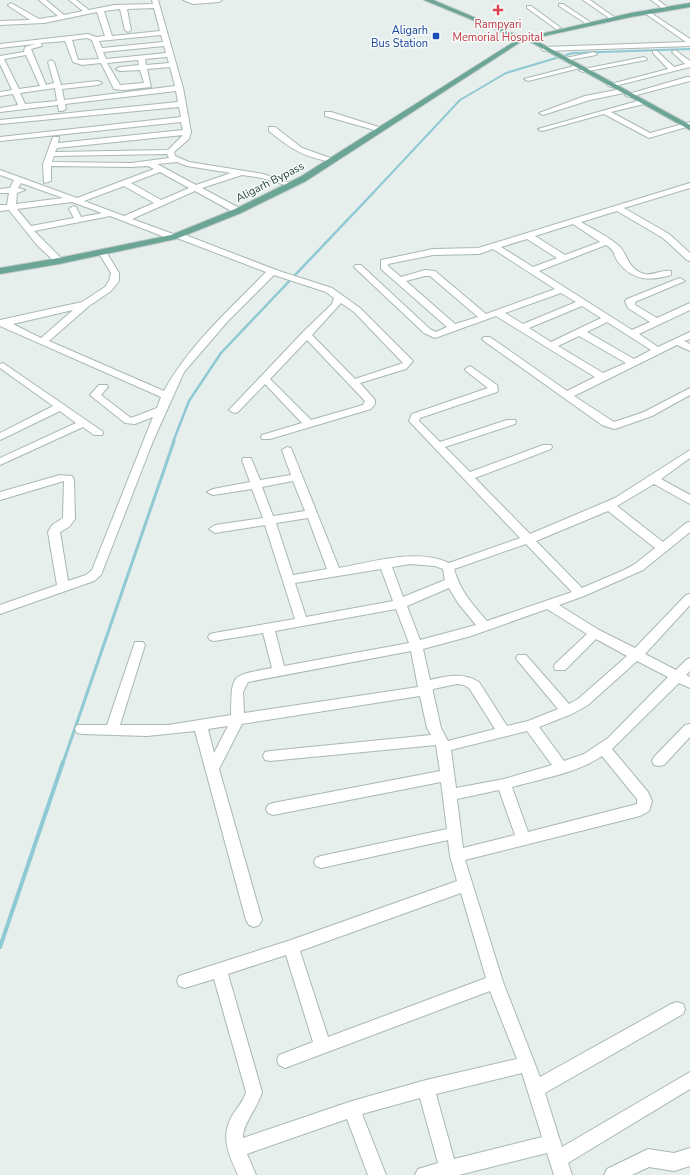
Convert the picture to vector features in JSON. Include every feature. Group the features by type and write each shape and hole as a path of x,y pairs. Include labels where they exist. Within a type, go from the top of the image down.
{"main road":[{"path":"427,0 526,36 611,17 631,15"},
{"path":"434,0 526,36 580,69 689,126"},
{"name":"Aligarh Bypass","path":"0,271 59,261 175,236 238,211 292,185 526,36 690,5"}],"street":[{"path":"42,0 64,18 78,26 95,39 103,61 117,87 120,88 148,84 145,67 141,58"},
{"path":"72,0 89,13"},
{"path":"186,0 193,2 220,0"},
{"path":"586,0 611,17"},
{"path":"654,0 668,10"},
{"path":"44,87 28,53 27,50 29,47 68,40 89,13 100,10 156,3 179,88 187,132 186,136 170,152 146,153 53,150"},
{"path":"11,5 37,21"},
{"path":"561,5 587,22"},
{"path":"123,7 128,30"},
{"path":"529,7 558,28"},
{"path":"100,10 109,38"},
{"path":"648,13 690,43"},
{"path":"0,23 44,21 64,18"},
{"path":"0,40 47,31 44,21"},
{"path":"95,39 164,33"},
{"path":"0,46 68,40"},
{"path":"68,40 76,62 170,55"},
{"path":"545,49 690,43"},
{"path":"100,50 167,44"},
{"path":"562,59 585,54 690,51"},
{"path":"655,52 672,69"},
{"path":"675,52 690,65"},
{"path":"22,107 12,78 0,58 28,53"},
{"path":"528,79 644,59"},
{"path":"45,184 48,164 64,116 51,62"},
{"path":"120,69 173,65"},
{"path":"611,85 690,65"},
{"path":"682,67 688,72 684,75 690,79"},
{"path":"0,80 12,78"},
{"path":"629,95 690,79"},
{"path":"0,94 44,87 98,82"},
{"path":"0,110 179,88"},
{"path":"543,113 584,99 621,91"},
{"path":"127,94 135,108"},
{"path":"542,129 641,102"},
{"path":"0,122 182,104"},
{"path":"116,110 122,126"},
{"path":"605,112 649,136 689,126"},
{"path":"328,114 381,129"},
{"path":"0,139 185,119"},
{"path":"272,129 299,152 309,156 332,160"},
{"path":"53,150 187,132"},
{"path":"170,152 172,157 176,160 188,164 244,172 292,185"},
{"path":"146,153 147,163"},
{"path":"48,164 104,166 176,160"},
{"path":"147,163 238,211"},
{"path":"74,203 124,182 158,170"},
{"path":"0,172 18,179 45,184 74,203 79,220"},
{"path":"124,218 195,188 244,172"},
{"path":"12,199 18,179"},
{"path":"124,182 161,203"},
{"path":"0,208 12,199 45,184"},
{"path":"455,329 384,267 384,262 433,252 472,252 688,188"},
{"path":"0,191 12,199 29,229 59,261"},
{"path":"0,200 12,199 74,203 124,218 274,273 329,290 357,310 408,361 403,367 354,382"},
{"path":"618,208 670,239 689,256"},
{"path":"29,229 111,214"},
{"path":"574,222 618,248 621,252 622,261 642,277 651,278 668,273"},
{"path":"529,236 564,258"},
{"path":"533,270 607,242"},
{"path":"494,246 658,350"},
{"path":"42,342 86,304 108,289 114,281 115,273 102,252"},
{"path":"358,267 430,334 440,334 455,329 563,289"},
{"path":"0,610 90,578 100,566 161,410 180,371 192,355 274,273"},
{"path":"400,280 425,273 432,273 485,318"},
{"path":"657,322 631,306 630,301 680,281"},
{"path":"234,410 306,334 336,305 339,297"},
{"path":"522,328 584,302"},
{"path":"2,323 86,304"},
{"path":"633,333 690,306"},
{"path":"498,313 602,377"},
{"path":"552,345 609,318"},
{"path":"2,323 167,396"},
{"path":"580,332 632,362"},
{"path":"266,437 367,407 370,404 370,400 354,382 306,334"},
{"path":"567,395 690,334"},
{"path":"487,340 606,423 614,426 648,414 690,392"},
{"path":"676,341 690,348"},
{"path":"1,366 98,433"},
{"path":"470,369 491,385 493,390 416,416 414,422 580,593"},
{"path":"264,378 309,424"},
{"path":"103,387 95,395 129,420 135,421 161,410"},
{"path":"0,436 61,406"},
{"path":"438,446 511,422"},
{"path":"0,462 84,423"},
{"path":"467,477 547,447"},
{"path":"287,450 334,571"},
{"path":"287,580 385,563 423,560 438,562 448,567 529,540 609,506 654,479 690,453"},
{"path":"246,460 257,484 287,580 302,622"},
{"path":"213,492 297,477"},
{"path":"0,496 60,478 68,478 69,519 65,524 56,528 54,532 63,588"},
{"path":"654,479 690,500"},
{"path":"609,506 662,547"},
{"path":"215,529 311,514"},
{"path":"212,770 237,720 236,689 239,682 244,678 445,640 580,593 639,567 690,526"},
{"path":"385,563 416,646 434,728 442,743 453,833 457,856 465,885 495,982 527,1064 558,1159"},
{"path":"448,567 452,582 462,600 484,626"},
{"path":"214,637 400,604 417,595 452,582"},
{"path":"270,756 442,743 504,732 530,725 583,702 636,655 690,598"},
{"path":"548,604 595,633 684,680"},
{"path":"268,628 279,671"},
{"path":"560,667 595,633"},
{"path":"112,730 139,645"},
{"path":"522,658 567,710"},
{"path":"449,795 504,784 561,768 589,758 613,742 684,680 690,663"},
{"path":"82,729 147,731 200,725 426,688 458,679 470,681 474,685 504,732"},
{"path":"200,725 254,920"},
{"path":"530,725 561,768"},
{"path":"659,761 690,729"},
{"path":"457,856 598,822 640,810 644,807 646,801 604,749"},
{"path":"273,809 447,775"},
{"path":"504,784 524,840"},
{"path":"321,862 453,833"},
{"path":"185,981 291,947 465,885"},
{"path":"291,947 323,1047"},
{"path":"219,970 254,1092 248,1110 234,1130 233,1138 247,1175"},
{"path":"285,1060 495,982"},
{"path":"535,1089 677,1009"},
{"path":"237,1149 352,1109 426,1088 527,1064"},
{"path":"424,1175 448,1169 558,1159 690,1080"},
{"path":"426,1088 448,1169"},
{"path":"352,1109 377,1175"},
{"path":"613,1175 648,1158 674,1162 690,1157"}],"waterway":[{"path":"372,194 460,100 506,73 573,53 690,49"},
{"path":"173,442 189,401 221,353 373,193"},
{"path":"63,763 174,441"},
{"path":"0,947 63,762"}],"place":[{"name":"Rampyari Memorial Hospital","path":"498,10"},
{"name":"Aligarh Bus Station","path":"436,36"}]}
